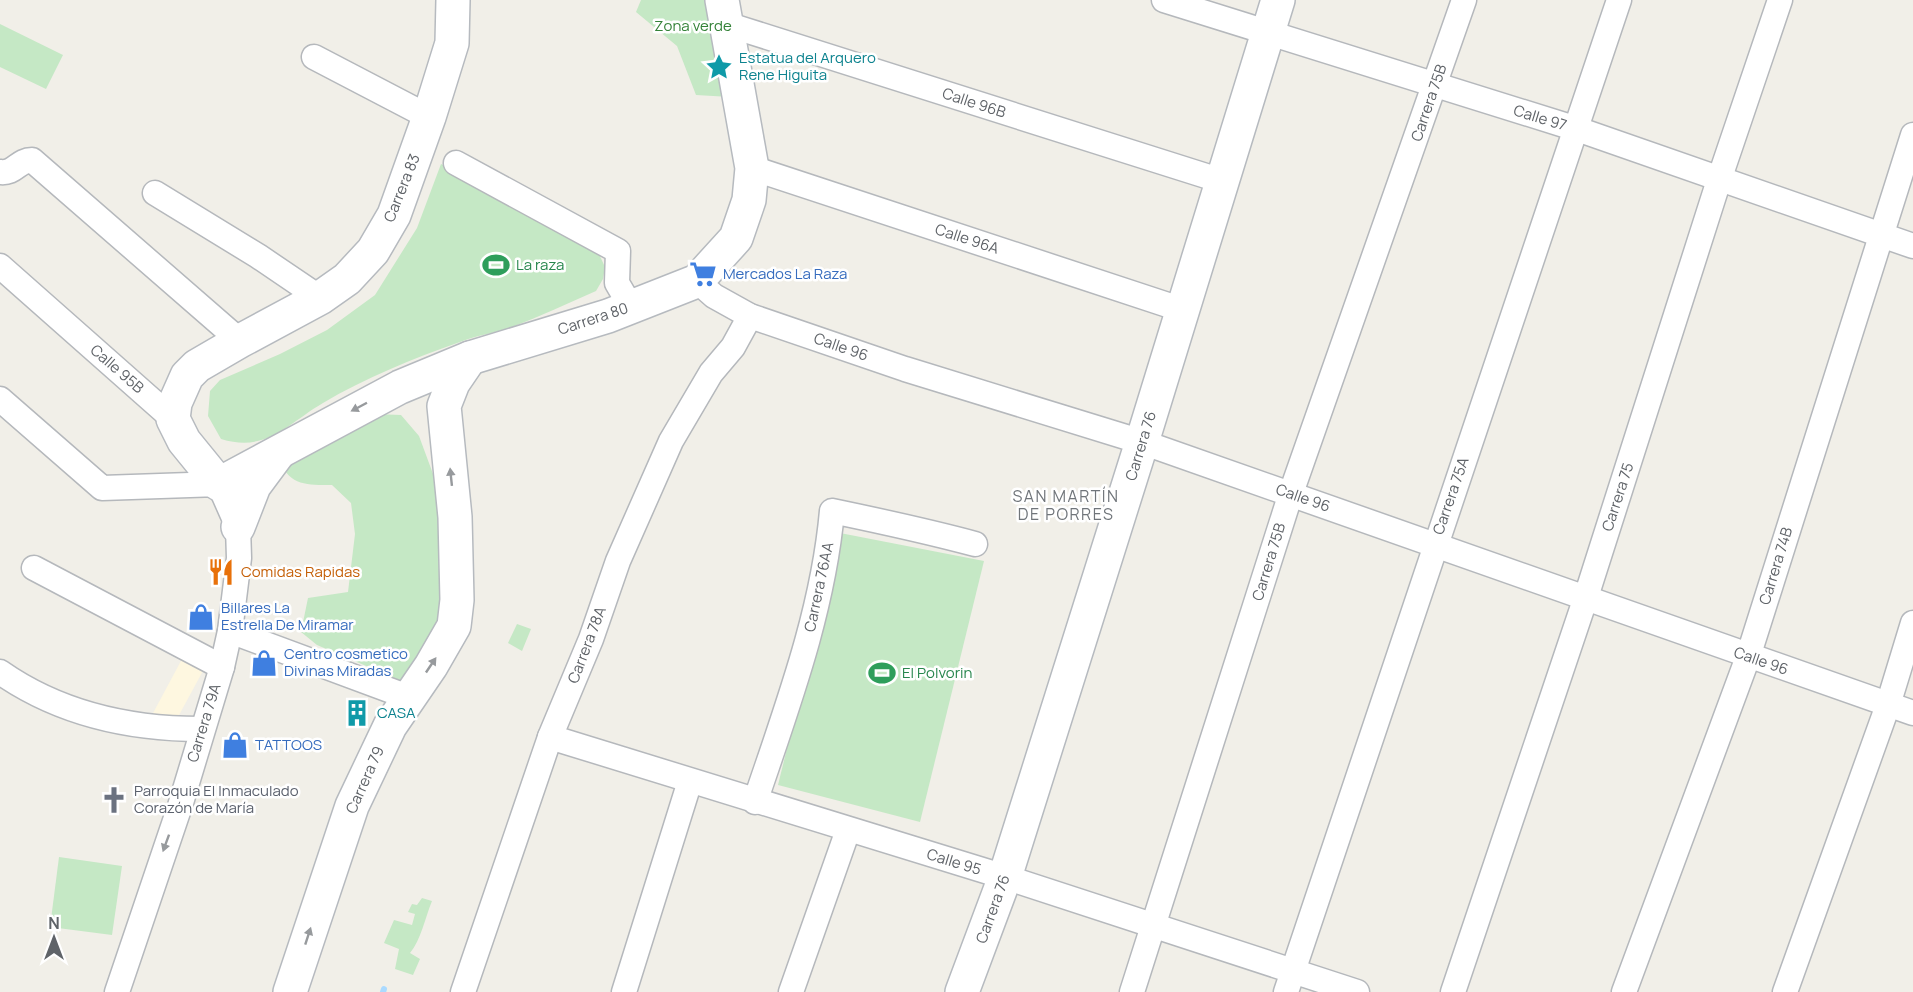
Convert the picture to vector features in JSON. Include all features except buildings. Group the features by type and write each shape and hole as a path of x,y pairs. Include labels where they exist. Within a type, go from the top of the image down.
{"street":[{"name":"Carrera 83","path":"178,430 175,403 187,376 197,366 320,298 347,279 373,251 394,215 429,117 452,43 453,0"},
{"name":"Calle 97","path":"1164,0 1265,34 1577,129 1913,246"},
{"name":"Carrera 76","path":"962,992 1005,877 1183,310 1265,34 1278,0"},
{"name":"Carrera 75B","path":"1132,992 1291,493 1464,0"},
{"name":"Carrera 75A","path":"1286,992 1434,544 1619,0"},
{"name":"Carrera 75","path":"1453,992 1586,597 1720,177 1780,0"},
{"name":"Carrera 80","path":"219,484 400,387 470,357 631,307 697,281 736,238 749,200 752,168 724,12"},
{"name":"Calle 96B","path":"724,12 1222,181"},
{"path":"314,57 429,117"},
{"name":"Carrera 74B","path":"1624,992 1748,657 1880,233 1913,135"},
{"path":"0,172 14,170 25,160 32,160 240,341"},
{"path":"456,163 618,251 617,283 631,307"},
{"name":"Calle 96A","path":"752,168 1183,310"},
{"path":"155,193 258,256 320,298"},
{"name":"Calle 95B","path":"0,266 178,430 219,484"},
{"name":"Calle 96","path":"697,281 714,296 750,316 905,369 1142,442 1586,597 1748,657 1913,713"},
{"name":"Carrera 78A","path":"463,992 550,737 591,639 618,561 659,466 711,373 733,347 750,316"},
{"name":"Carrera 79","path":"290,992 352,806 390,726 449,638 457,613 454,517 444,406 453,382 470,357"},
{"path":"400,387 446,437"},
{"path":"0,399 102,488 219,484"},
{"path":"178,430 210,454 225,458 279,451"},
{"path":"238,527 254,486 279,451"},
{"name":"Carrera 79A","path":"117,992 180,806 201,729 222,667 230,631 240,558 238,527 219,484"},
{"name":"Carrera 76AA","path":"755,802 802,663 828,551 832,511 879,522 893,522 975,544"},
{"path":"34,568 222,667"},
{"path":"1785,992 1888,705 1913,623"},
{"path":"230,631 408,697"},
{"path":"0,672 26,691 106,721 158,729 201,729"},
{"name":"Calle 95","path":"550,737 755,802 1005,877 1293,969 1357,992"},
{"path":"624,992 690,781"},
{"path":"790,992 848,830"}],"shaded area":[{"path":"182,659 204,669 178,717 152,715"}],"green space":[{"name":"Zona verde","path":"641,0 714,0 730,97 696,95 677,46 636,12"},
{"path":"0,24 63,55 46,89 0,67"},
{"path":"441,164 527,209 598,252 605,267 603,279 596,291 512,327 466,340 390,369 339,394 276,434 264,439 237,442 221,439 208,416 210,391 220,380 280,354 327,330 375,295 417,228"},
{"path":"375,414 401,415 419,436 436,482 449,601 406,683 317,645 301,632 308,598 348,592 355,534 351,503 332,485 306,484 293,479 287,474 279,457"},
{"name":"El Polvorin","path":"840,533 984,561 920,822 778,785"},
{"path":"517,624 531,629 522,651 508,643"},
{"path":"59,857 122,866 112,935 50,927"},
{"path":"422,898 432,901 420,935 410,953 420,959 413,975 395,969 399,949 384,943 394,920 412,925 415,914 408,912 412,904 417,905"}],"place":[{"name":"Estatua del Arquero Rene Higuita","path":"719,67"},
{"name":"La raza","path":"496,265"},
{"name":"Mercados La Raza","path":"703,274"},
{"name":"Comidas Rapidas","path":"221,572"},
{"name":"Billares La Estrella De Miramar","path":"201,617"},
{"name":"Centro cosmetico Divinas Miradas","path":"264,663"},
{"name":"El Polvorin","path":"882,673"},
{"name":"CASA","path":"357,713"},
{"name":"TATTOOS","path":"235,745"},
{"name":"Parroquia El Inmaculado Corazón de María","path":"114,800"}],"district":[{"name":"SAN MARTÍN DE PORRES","path":"1066,505"}]}
